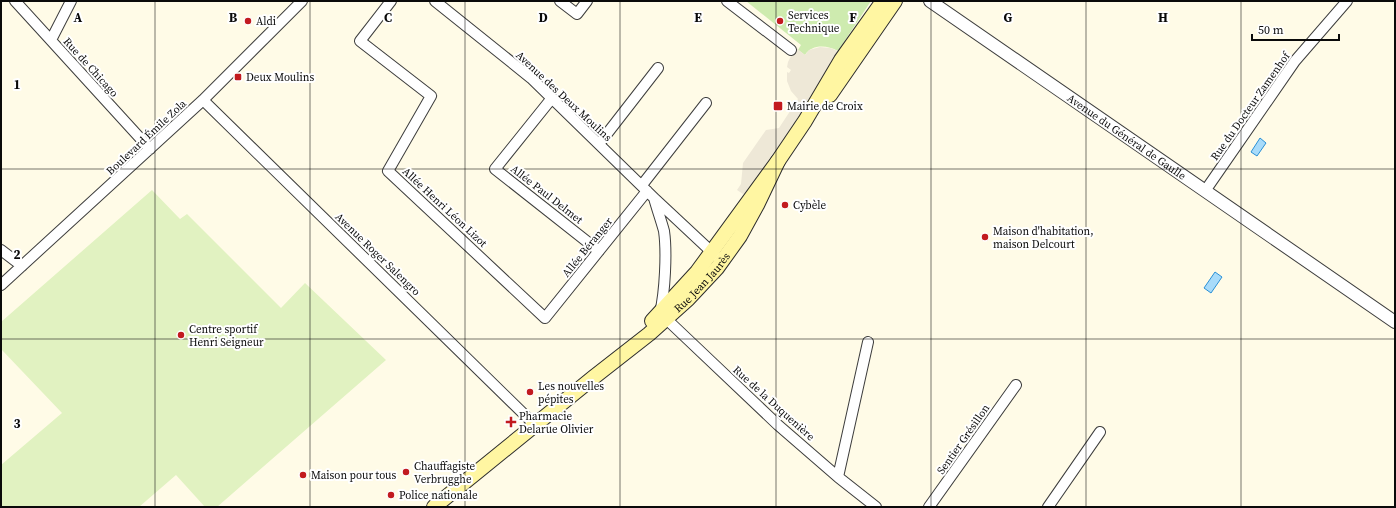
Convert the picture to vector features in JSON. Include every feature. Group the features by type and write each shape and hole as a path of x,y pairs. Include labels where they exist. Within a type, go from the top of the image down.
{"main road":[{"name":"Rue Jean Jaurès","path":"434,507 535,424 640,342 663,316 697,290 778,161 805,122 838,65 882,1"},
{"name":"Rue Jean Jaurès","path":"805,122 828,97 895,1"}],"street":[{"name":"Rue de Chicago","path":"15,1 150,149"},
{"path":"50,40 71,1"},
{"name":"Boulevard Émile Zola","path":"1,285 203,100 302,1"},
{"name":"Allée Henri Léon Lizot","path":"391,1 360,41 431,96 388,171 545,318"},
{"name":"Avenue des Deux Moulins","path":"435,1 524,72 717,257"},
{"path":"560,1 577,14 587,1"},
{"path":"727,1 791,50"},
{"name":"Avenue du Général de Gaulle","path":"930,1 1395,322"},
{"name":"Rue du Docteur Zamenhof","path":"1205,191 1296,61 1347,1"},
{"path":"599,144 658,68"},
{"name":"Allée Paul Delmet","path":"552,98 495,169 599,251"},
{"name":"Avenue Roger Salengro","path":"203,100 535,424"},
{"name":"Allée Béranger","path":"545,318 648,192 706,103"},
{"name":"Avenue des Deux Moulins","path":"648,192 662,222 665,247 662,299 663,316"},
{"path":"1,250 22,266"},
{"name":"Rue de la Duquenière","path":"663,316 778,425 838,477 876,507"},
{"path":"838,477 868,342"},
{"name":"Sentier Grésillon","path":"929,507 1016,385"},
{"path":"1048,507 1100,432"}],"green space":[{"path":"746,1 871,1 838,51 825,47 816,47 808,51 805,55 798,50 801,45"},
{"name":"Centre sportif Henri Seigneur","path":"152,190 180,219 187,214 281,308 305,283 386,360 217,507 205,507 176,475 139,507 1,507 1,465 62,413 1,349 1,322"}],"shaded area":[{"path":"846,40 849,42 808,109 803,111 778,147 779,152 750,193 743,194 737,190 741,184 743,163 766,130 779,128 798,99 791,91 787,81 787,72 789,73 791,70 787,67 788,62 794,46 805,55 809,50 820,47 838,51"}],"water":[{"path":"1260,138 1266,143 1257,156 1251,152"},
{"path":"1215,272 1222,277 1211,293 1204,288"}],"place":[{"name":"Aldi","path":"248,21"},
{"name":"Services Technique","path":"780,21"},
{"name":"Deux Moulins","path":"238,77"},
{"name":"Mairie de Croix","path":"778,106"},
{"name":"Cybèle","path":"785,205"},
{"name":"Maison d'habitation, maison Delcourt","path":"985,237"},
{"name":"Centre sportif Henri Seigneur","path":"181,335"},
{"name":"Les nouvelles pépites","path":"530,392"},
{"name":"Pharmacie Delarue Olivier","path":"511,422"},
{"name":"Chauffagiste Verbrugghe","path":"406,472"},
{"name":"Maison pour tous","path":"303,475"},
{"name":"Police nationale","path":"391,495"}]}
